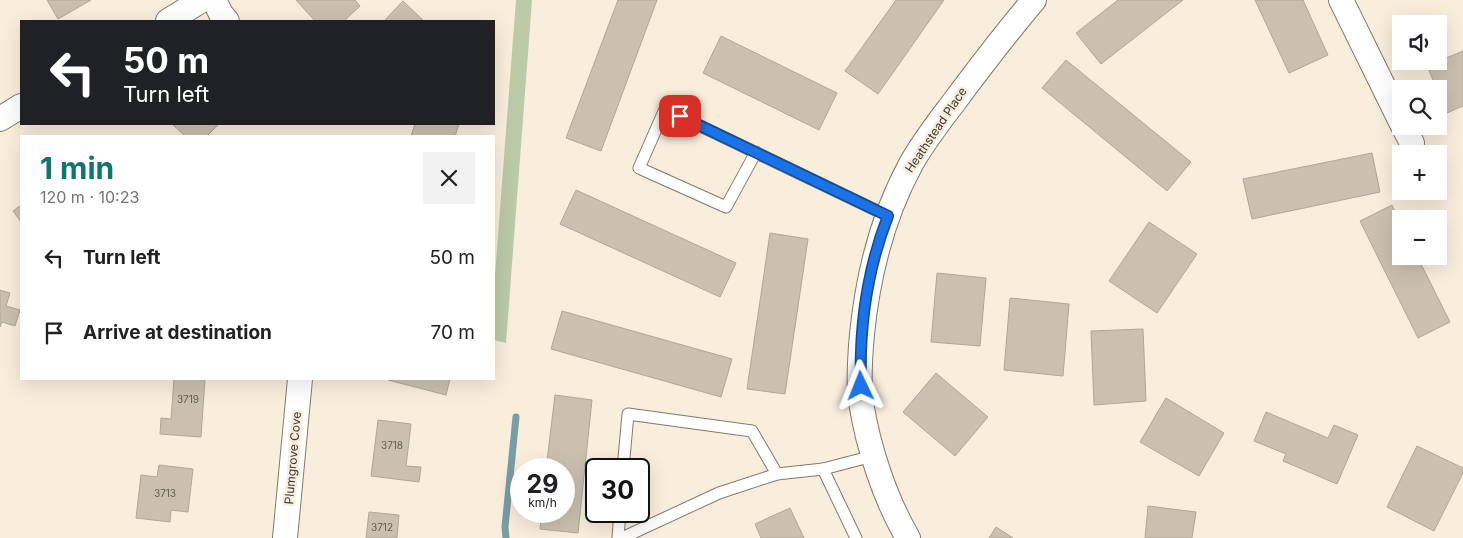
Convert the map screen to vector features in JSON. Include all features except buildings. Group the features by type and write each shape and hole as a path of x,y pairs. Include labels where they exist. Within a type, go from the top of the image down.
{"street":[{"path":"170,20 202,0"},
{"path":"214,0 220,14 225,20"},
{"name":"Heathstead Place","path":"908,538 880,478 873,456 861,401 860,356 864,313 871,271 879,239 897,192 912,162 991,52 1034,0"},
{"path":"1341,0 1392,104"},
{"path":"0,119 20,107"},
{"name":"Plumgrove Cove","path":"285,538 300,380"}],"lane":[{"path":"756,152 726,207 639,168 666,109 756,152 888,216"},
{"path":"624,458 628,414 752,431 777,474"},
{"path":"622,538 719,493 777,474 823,469 873,456"},
{"path":"823,469 856,538"},
{"path":"618,538 619,523"}],"green space":[{"path":"516,0 532,0 506,343 495,340 495,275"}],"waterway":[{"path":"506,538 505,527 516,417"}],"route":[{"path":"680,116 888,216 879,239 871,271 864,313 860,356 861,386"}]}
